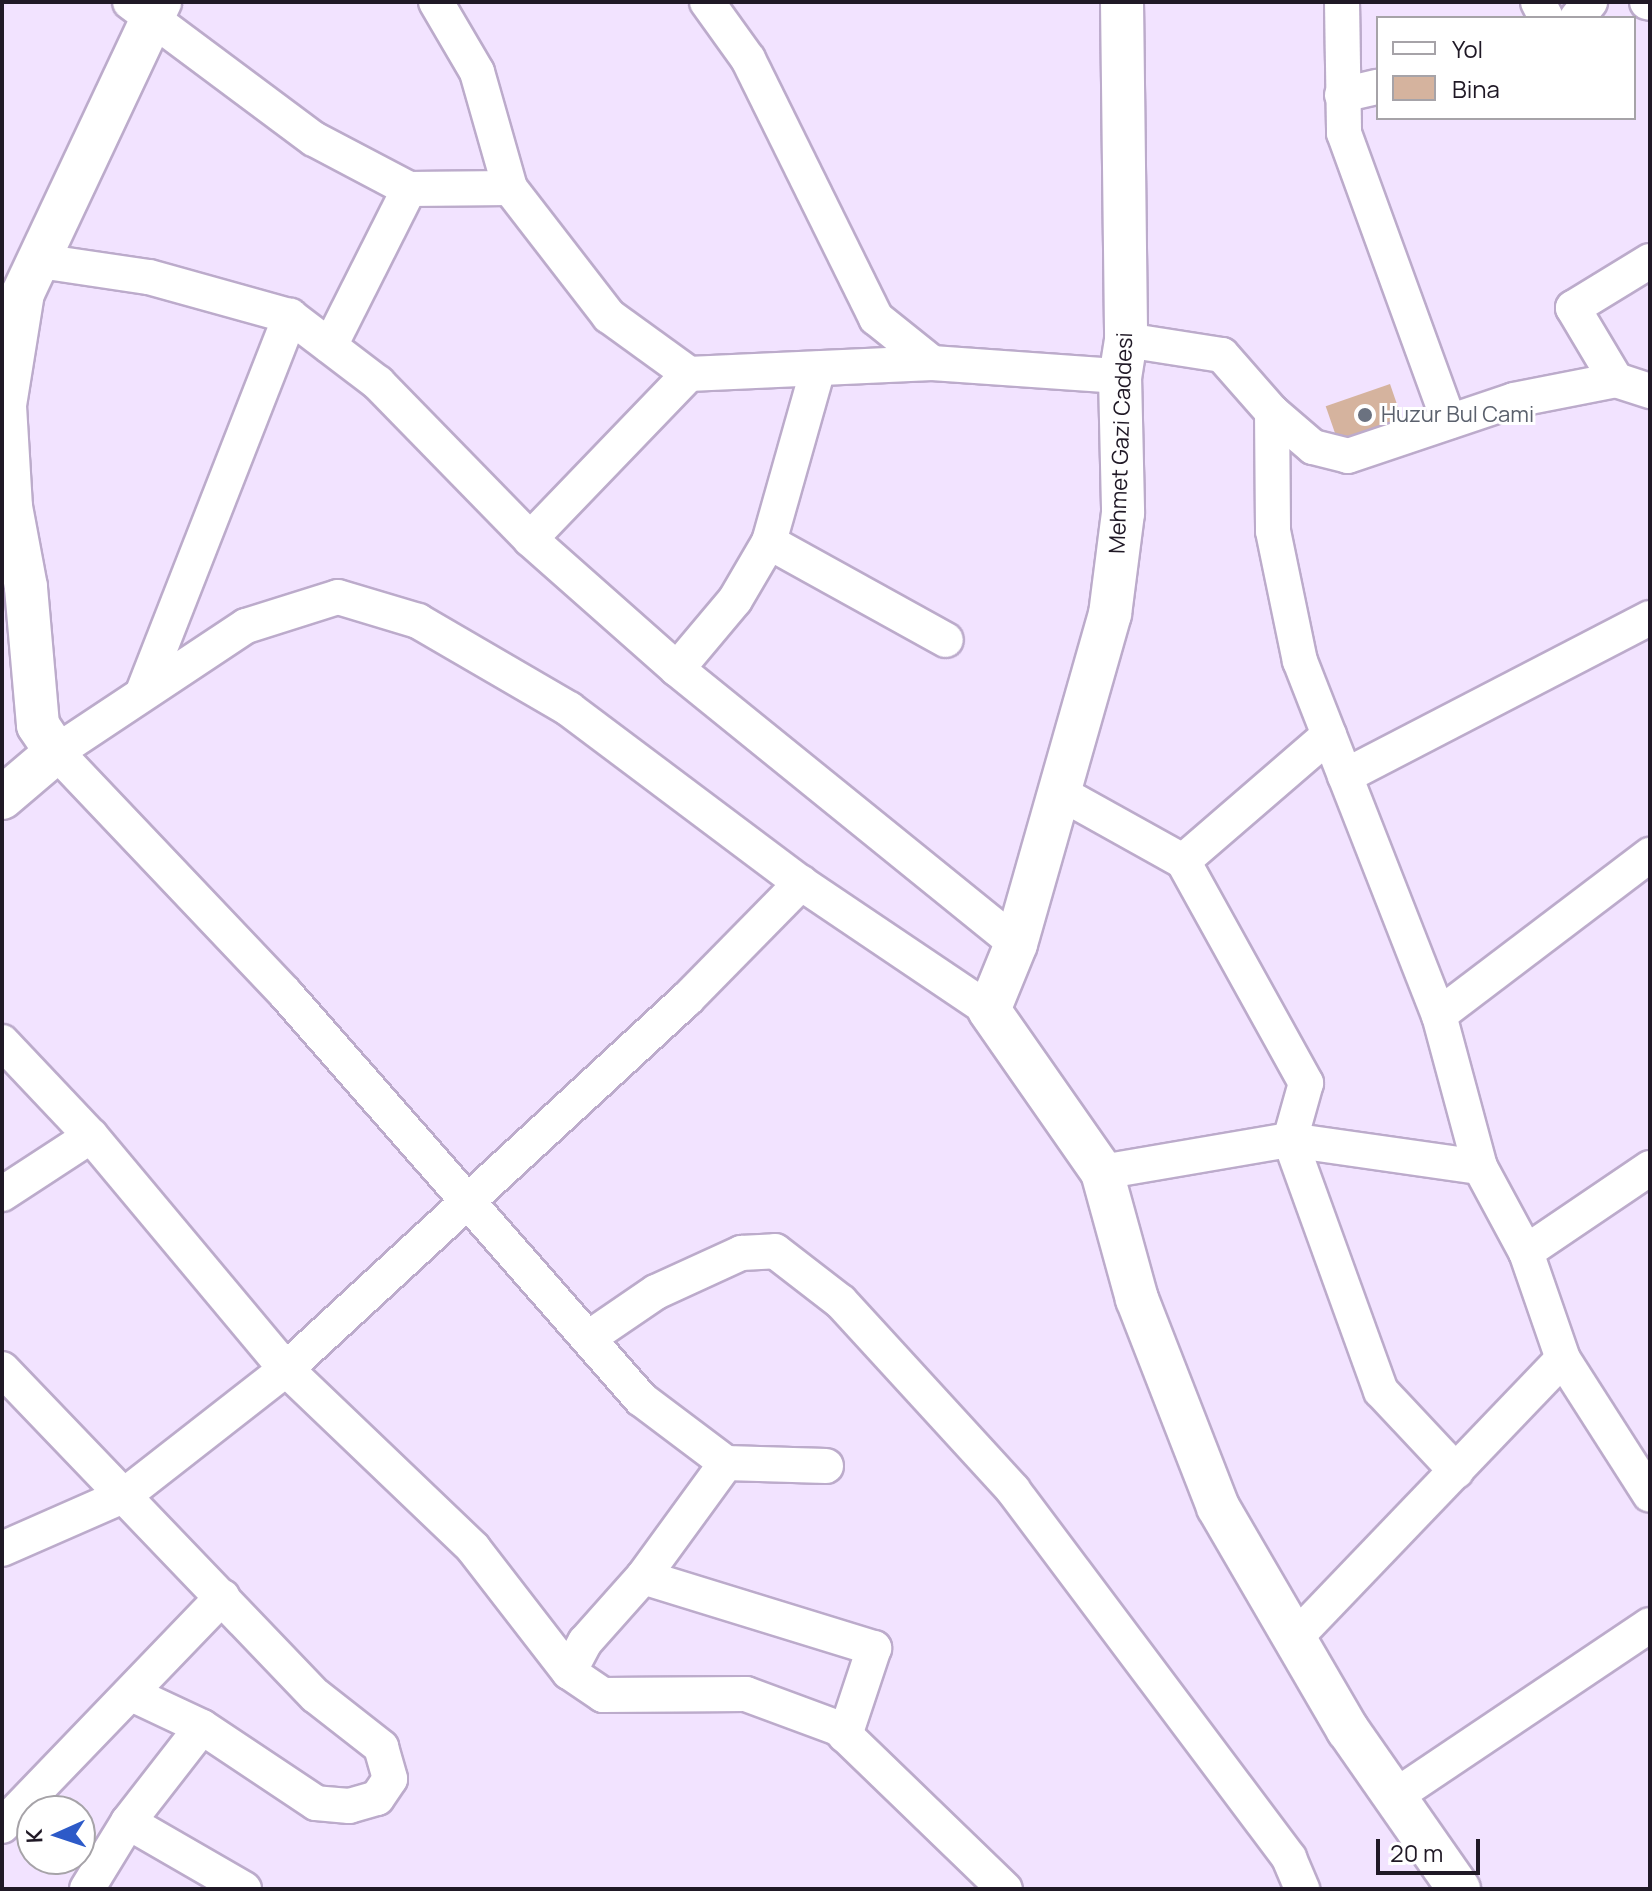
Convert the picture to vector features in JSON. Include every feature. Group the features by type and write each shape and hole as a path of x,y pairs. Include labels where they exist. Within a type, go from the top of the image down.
{"street":[{"path":"436,2 477,72 510,188 609,316 689,374 1222,355 1272,412 1313,447 1348,456 1514,400 1616,380 1650,391"},
{"path":"707,2 748,59 876,318 932,363"},
{"name":"Mehmet Gazi Caddesi","path":"989,1010 1016,944 1057,791 1110,614 1123,513 1122,2"},
{"path":"1342,2 1344,133 1449,422"},
{"path":"510,188 409,189 314,139 147,8 22,278 5,405 11,507 26,587 38,725 56,752 285,993 590,1337 641,1399 726,1463 826,1466"},
{"path":"1342,95 1376,87"},
{"path":"330,346 409,189"},
{"path":"1616,380 1573,308 1650,261"},
{"path":"22,278 149,277 290,316 378,383 530,539 677,669 1016,944"},
{"path":"143,692 290,316"},
{"path":"677,669 735,600 769,542 818,369"},
{"path":"530,539 689,374"},
{"path":"1272,412 1273,531 1300,661 1439,1015 1480,1167 1526,1252 1563,1359 1650,1495"},
{"path":"769,542 946,640"},
{"path":"2,798 56,752 246,626 338,597 418,621 569,709 801,883 989,1010 1102,1172 1137,1299 1218,1507 1394,1797 1459,1889"},
{"path":"1345,776 1650,618"},
{"path":"1183,861 1329,735"},
{"path":"1057,791 1183,861 1306,1083 1290,1140 1381,1391 1456,1471"},
{"path":"1439,1015 1650,855"},
{"path":"2,1549 125,1495 286,1369 467,1198 687,999 801,883"},
{"path":"2,1042 91,1136 286,1369 473,1548 569,1672 603,1695 746,1694 845,1735 1005,1889"},
{"path":"2,1194 91,1136"},
{"path":"1102,1172 1290,1140 1480,1167"},
{"path":"1526,1252 1650,1168"},
{"path":"590,1337 656,1292 741,1253 775,1251 841,1302 1013,1490 1289,1858 1302,1889"},
{"path":"1296,1637 1563,1359"},
{"path":"2,1369 316,1696 381,1747 390,1779 377,1798 349,1806 316,1803 202,1727 134,1695"},
{"path":"569,1672 585,1642 643,1577 726,1463"},
{"path":"643,1577 874,1648 845,1735"},
{"path":"2,1826 134,1695 222,1597"},
{"path":"1394,1797 1650,1625"},
{"path":"87,1889 128,1822 202,1727"},
{"path":"128,1822 244,1889"}],"building":[{"name":"Huzur Bul Cami","path":"1390,384 1404,424 1339,446 1326,406"}],"place":[{"name":"Huzur Bul Cami","path":"1365,415"}]}
